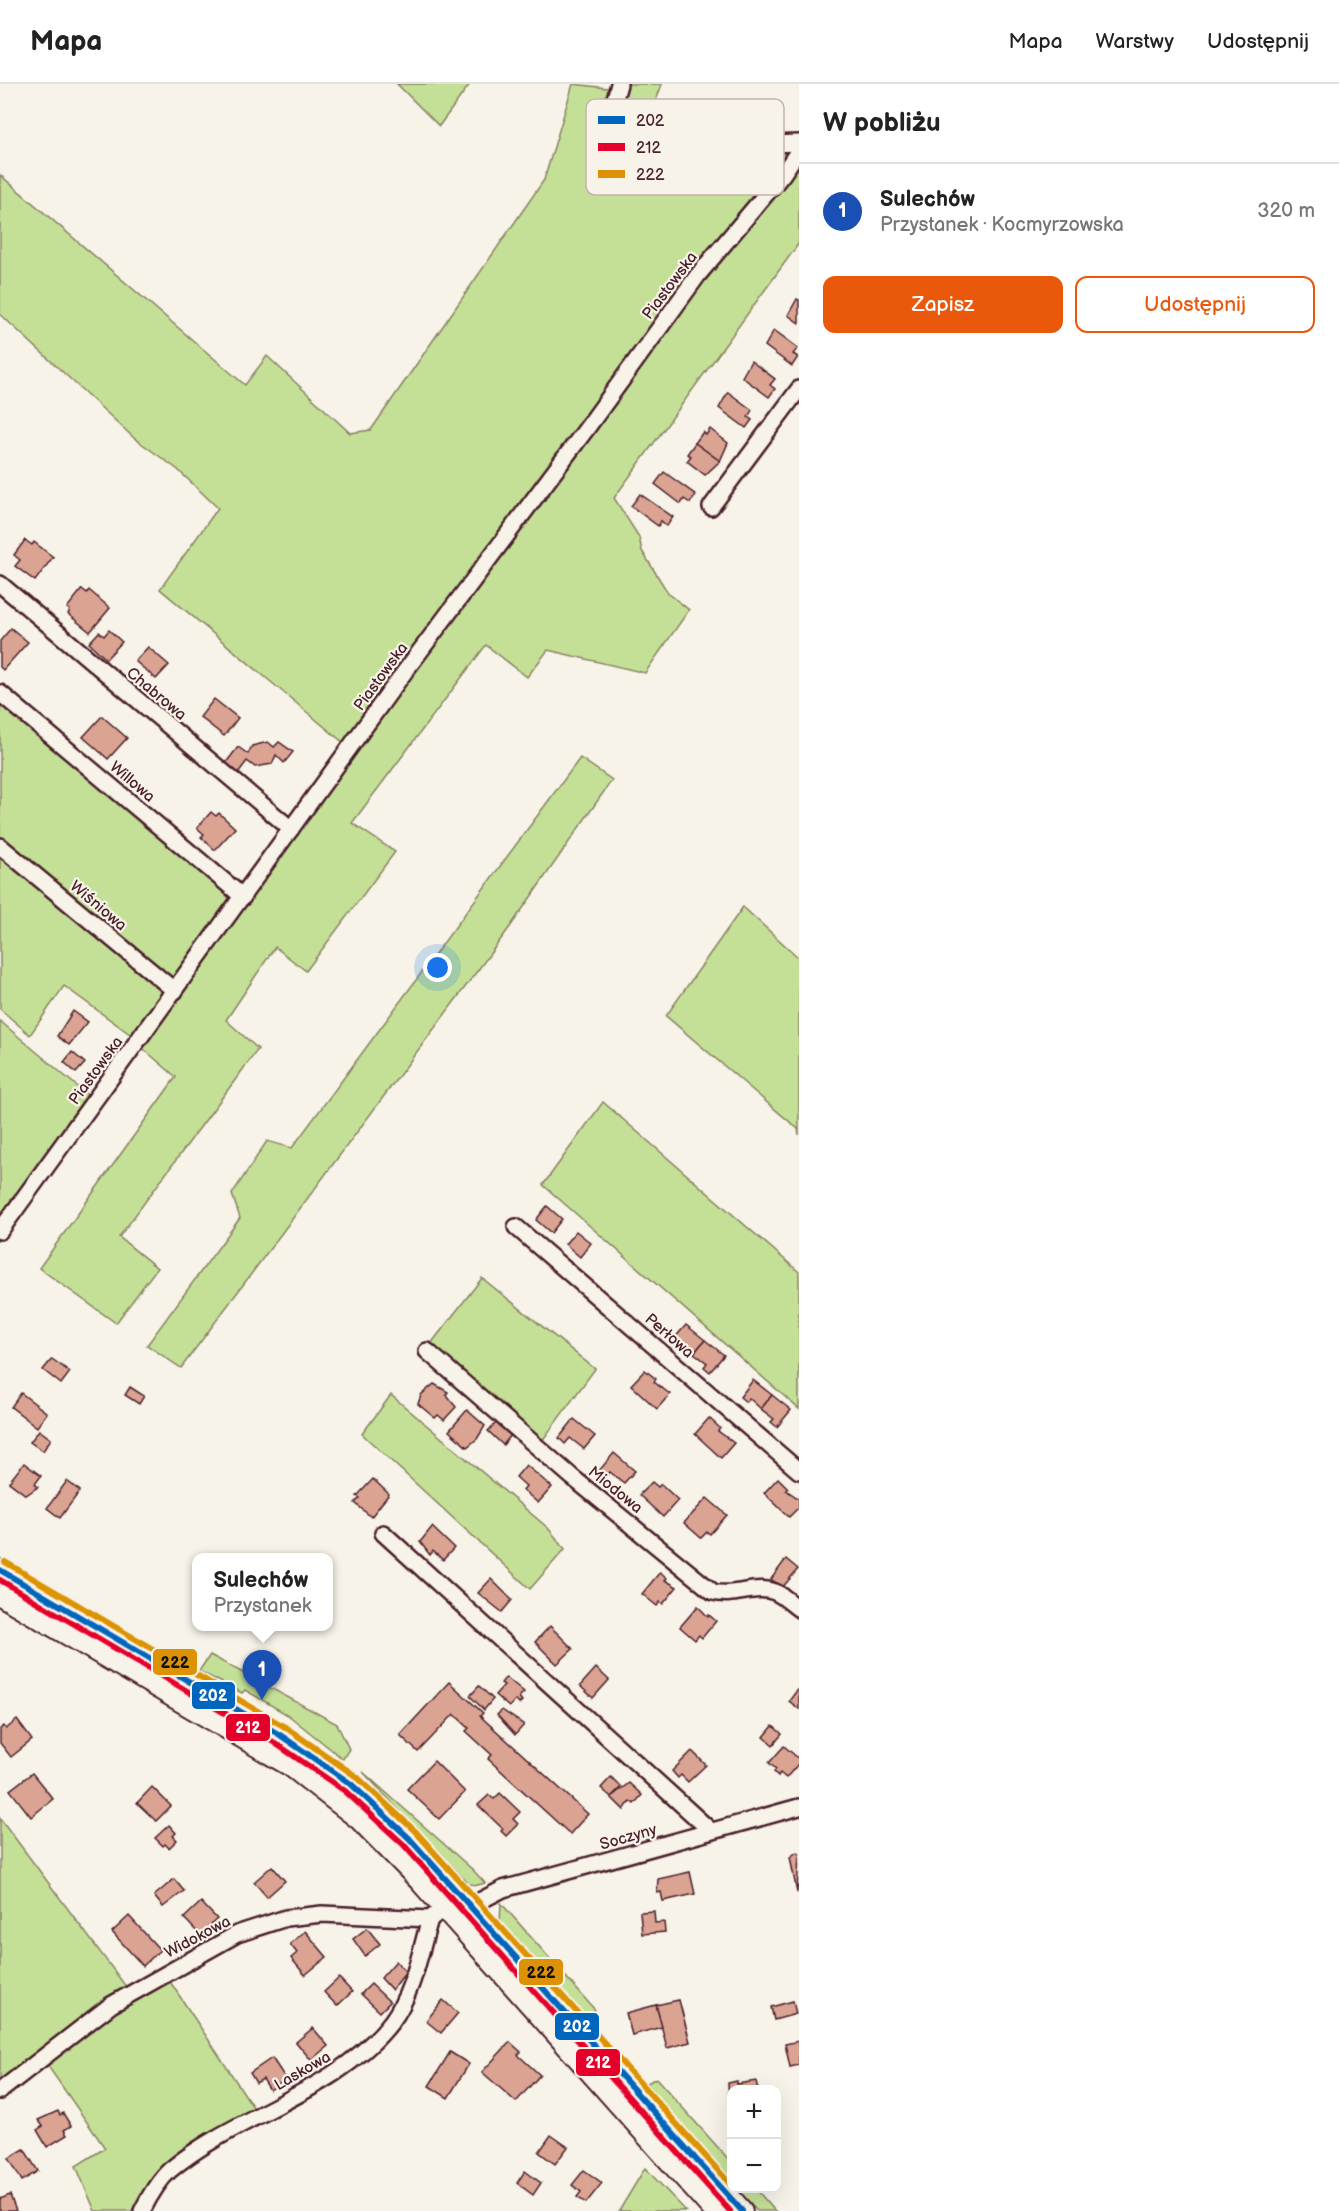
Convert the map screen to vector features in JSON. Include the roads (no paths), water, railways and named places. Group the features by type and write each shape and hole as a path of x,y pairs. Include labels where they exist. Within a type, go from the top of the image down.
{"main road":[{"path":"0,1570 323,1762 393,1822 742,2211"},
{"path":"0,1595 313,1782 359,1819 437,1913 714,2211"}],"street":[{"path":"615,99 620,84"},
{"path":"784,143 799,143"},
{"name":"Piastowska","path":"784,172 799,150"},
{"name":"Piastowska","path":"0,1230 698,275 765,195"},
{"path":"711,507 799,389"},
{"name":"Chabrowa","path":"0,584 291,829"},
{"name":"Willowa","path":"0,693 243,897"},
{"name":"Wiśniowa","path":"0,846 174,991"},
{"name":"Perłowa","path":"516,1227 799,1471"},
{"name":"Miodowa","path":"427,1351 572,1477 713,1592 726,1596 764,1589 777,1592 799,1609"},
{"path":"383,1533 711,1831"},
{"name":"Soczyny","path":"470,1906 503,1889 799,1807"},
{"name":"Widokowa","path":"0,2091 111,2004 237,1934 286,1918 322,1914 437,1913"},
{"name":"Laskowa","path":"141,2211 169,2171 241,2125 344,2066 371,2044 393,2020 413,1978 437,1913"}],"place":[{"name":"Sulechów","path":"262,1700"}]}
